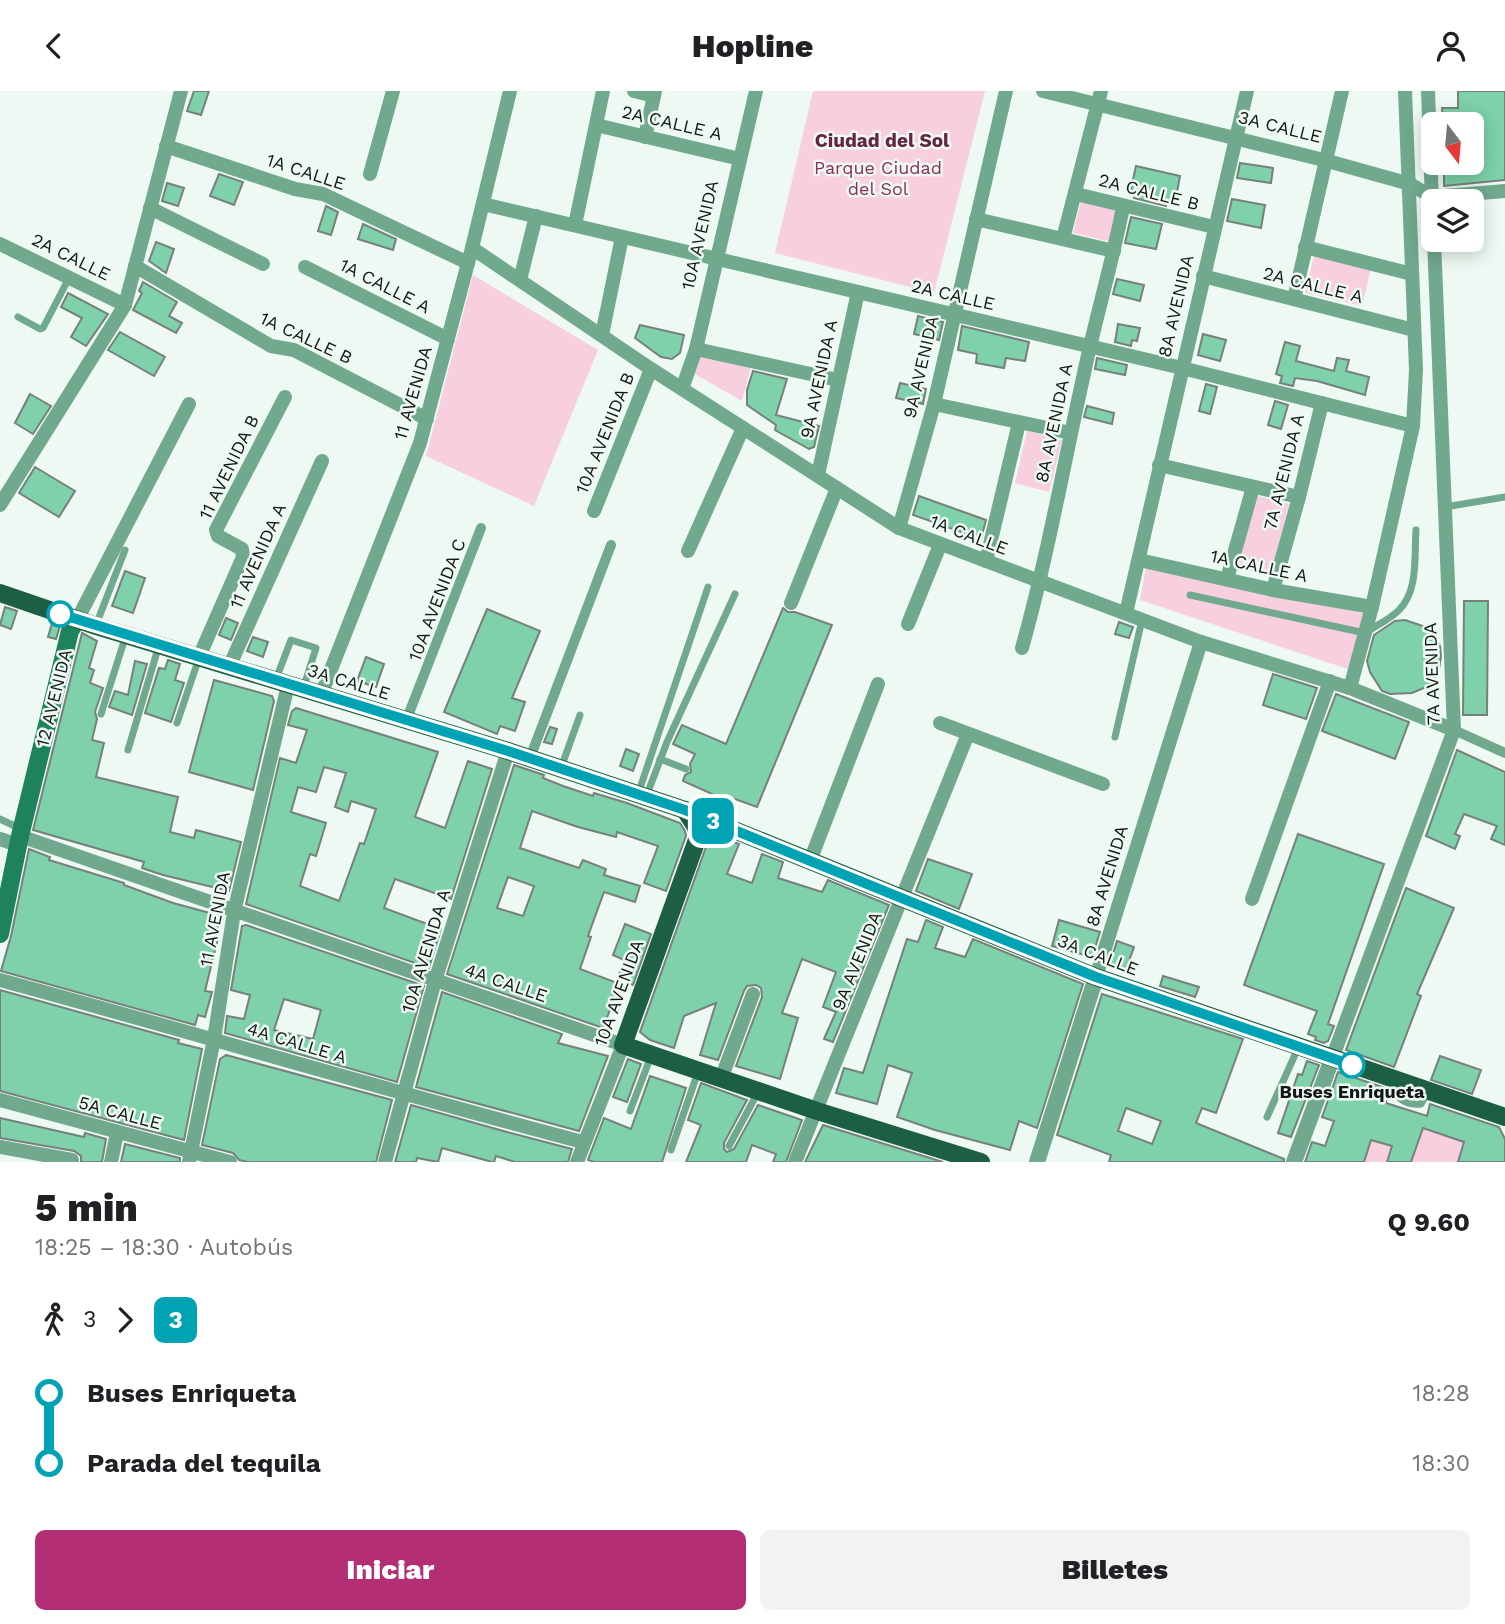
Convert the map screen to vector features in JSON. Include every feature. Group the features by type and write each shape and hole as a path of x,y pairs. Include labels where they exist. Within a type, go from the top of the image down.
{"main road":[{"name":"3A CALLE","path":"0,593 96,626 508,751 685,810 1096,977 1505,1117"},
{"name":"12 AVENIDA","path":"0,934 20,837 70,631 77,620"},
{"path":"685,810 696,827 698,837 713,827 724,825"},
{"name":"10A AVENIDA","path":"622,1045 698,837"},
{"name":"4A CALLE","path":"622,1045 817,1111 981,1162"}],"street":[{"path":"0,505 125,305 181,91"},
{"path":"370,174 393,91"},
{"name":"11 AVENIDA","path":"321,695 404,487 427,419 510,91"},
{"path":"575,225 603,91"},
{"path":"634,91 655,93 645,137"},
{"name":"10A AVENIDA","path":"682,389 696,349 756,91"},
{"name":"9A AVENIDA","path":"900,529 934,404 1006,91"},
{"name":"3A CALLE","path":"1043,91 1099,98 1410,184 1421,190"},
{"name":"8A AVENIDA","path":"1126,613 1247,91"},
{"path":"1294,299 1342,91"},
{"path":"1350,688 1372,607 1413,426 1416,370 1405,91"},
{"path":"1428,91 1432,189"},
{"path":"1063,239 1099,98"},
{"name":"2A CALLE A","path":"596,125 740,159"},
{"name":"1A CALLE","path":"166,146 295,189 323,194 470,255 520,280 651,369 900,529 1201,642 1350,688 1505,753"},
{"path":"1484,193 1505,191"},
{"name":"2A CALLE B","path":"1076,194 1214,227"},
{"name":"2A CALLE","path":"483,204 1182,368 1413,426"},
{"name":"8A AVENIDA A","path":"1022,648 1040,582 1089,348 1123,207"},
{"path":"150,208 263,264"},
{"path":"520,280 536,216"},
{"path":"975,219 1114,251"},
{"path":"602,335 622,237"},
{"name":"2A CALLE","path":"1,246 125,305"},
{"path":"1305,247 1412,274"},
{"name":"7A AVENIDA","path":"1294,1162 1454,730 1434,252"},
{"name":"1A CALLE B","path":"135,266 271,346 294,350 427,419"},
{"name":"1A CALLE A","path":"304,267 448,339"},
{"name":"2A CALLE A","path":"1203,276 1414,330"},
{"name":"9A AVENIDA A","path":"818,475 858,292"},
{"path":"696,349 838,380"},
{"name":"10A AVENIDA B","path":"594,511 651,369"},
{"name":"11 AVENIDA B","path":"199,657 243,557 242,549 218,536 216,530 285,397"},
{"name":"7A AVENIDA A","path":"1273,590 1322,403"},
{"name":"12 AVENIDA","path":"77,620 189,404"},
{"path":"934,404 1071,433"},
{"path":"986,561 1019,423"},
{"path":"688,551 743,428"},
{"name":"11 AVENIDA A","path":"229,667 322,461"},
{"path":"1159,465 1299,498"},
{"path":"1227,579 1253,487"},
{"path":"791,603 837,488"},
{"name":"10A AVENIDA C","path":"406,721 481,529"},
{"path":"530,758 611,545"},
{"path":"908,624 940,545"},
{"name":"1A CALLE A","path":"1139,559 1273,590 1372,607"},
{"name":"8A AVENIDA","path":"1037,1162 1201,642"},
{"path":"1252,899 1330,681"},
{"path":"810,861 878,684"},
{"name":"11 AVENIDA","path":"190,1157 214,1039 234,912 288,685"},
{"path":"940,723 1102,785"},
{"name":"9A AVENIDA","path":"795,1162 968,734"},
{"name":"10A AVENIDA A","path":"385,1162 435,981 508,751"},
{"name":"4A CALLE","path":"0,839 20,837 622,1045"},
{"name":"4A CALLE A","path":"0,980 214,1039 405,1096 583,1142"},
{"path":"721,1079 753,994"},
{"name":"10A AVENIDA","path":"577,1162 622,1045"},
{"name":"5A CALLE","path":"0,1100 190,1157 230,1162"},
{"path":"110,1162 117,1133"},
{"path":"0,1147 72,1160"}],"lane":[{"path":"18,317 40,329 43,328 69,278"},
{"path":"1445,507 1505,497"},
{"path":"1190,595 1364,633 1396,613 1408,599 1413,583 1416,530"},
{"path":"96,626 125,550"},
{"path":"642,796 708,587"},
{"path":"642,796 735,594"},
{"path":"1115,737 1142,620"},
{"path":"101,714 126,635"},
{"path":"291,640 316,648 288,685 291,640"},
{"path":"128,750 159,645"},
{"path":"177,723 199,657"},
{"path":"561,769 580,715"},
{"path":"660,759 686,769"},
{"path":"0,819 20,837"},
{"path":"1267,1117 1298,1047"},
{"path":"631,1111 651,1055"},
{"path":"671,1150 698,1071"},
{"path":"729,1146 759,1091"}],"green space":[{"name":"Parque Ciudad del Sol","path":"813,91 985,91 934,293 775,253"},
{"path":"1083,193 1121,202 1112,242 1073,233"},
{"path":"1315,252 1372,264 1362,306 1305,293"},
{"path":"473,275 598,350 534,506 426,456"},
{"path":"697,351 752,363 742,401 691,372"},
{"path":"1027,431 1062,440 1049,492 1015,483"},
{"path":"1254,495 1289,504 1270,576 1236,567"},
{"path":"1147,561 1365,614 1351,670 1140,600"},
{"path":"1423,1128 1464,1142 1458,1162 1411,1162"},
{"path":"1371,1140 1392,1146 1387,1162 1364,1162"}],"building":[{"path":"194,91 209,91 201,115 187,111"},
{"path":"1458,91 1505,91 1505,180 1444,186 1444,175 1484,175 1484,112 1442,112 1442,108 1458,108"},
{"path":"1240,163 1273,168 1271,183 1237,178"},
{"path":"1136,166 1180,176 1175,203 1167,201 1166,206 1134,198 1135,195 1130,193"},
{"path":"219,174 243,182 234,205 210,196"},
{"path":"167,183 184,188 178,206 162,201"},
{"path":"1232,199 1265,205 1261,228 1227,221"},
{"path":"326,206 338,212 331,235 318,231"},
{"path":"1131,217 1162,224 1156,249 1125,243"},
{"path":"363,224 396,239 393,250 358,239"},
{"path":"156,242 174,249 166,273 149,261"},
{"path":"1117,279 1144,285 1140,301 1113,294"},
{"path":"143,282 177,302 169,316 182,323 176,333 133,310 142,293 139,291"},
{"path":"68,293 108,314 86,346 71,337 82,318 61,307"},
{"path":"918,316 943,322 939,340 914,334"},
{"path":"1118,324 1140,328 1137,341 1132,340 1131,346 1115,342"},
{"path":"640,325 684,335 680,353 672,359 661,357 635,338"},
{"path":"962,326 1029,342 1025,361 1006,358 1004,368 976,363 977,354 958,350"},
{"path":"120,332 165,357 154,376 108,350"},
{"path":"1203,334 1226,340 1220,361 1198,355"},
{"path":"1285,342 1300,346 1296,361 1334,371 1337,358 1349,360 1346,371 1369,377 1365,395 1317,381 1295,378 1293,386 1280,383 1282,376 1276,374"},
{"path":"1097,358 1127,365 1125,375 1095,369"},
{"path":"753,371 787,379 776,415 819,426 814,447 809,449 775,430 776,425 747,405 747,390"},
{"path":"900,383 926,389 923,404 896,398"},
{"path":"1206,384 1217,387 1210,414 1199,411"},
{"path":"30,394 51,406 33,434 15,423"},
{"path":"1275,401 1288,405 1281,429 1268,425"},
{"path":"1087,406 1114,413 1112,424 1084,417"},
{"path":"35,467 75,491 59,517 19,493"},
{"path":"919,496 986,520 981,539 913,515"},
{"path":"125,571 145,578 133,613 112,606"},
{"path":"1464,601 1488,601 1487,715 1463,715"},
{"path":"5,607 17,611 11,629 0,625"},
{"path":"783,608 788,612 832,625 757,807 735,799 731,810 717,805 719,797 683,781 685,775 691,772 690,764 695,754 673,744 682,725 726,744"},
{"path":"487,609 540,631 512,698 525,702 515,731 500,726 497,734 444,712"},
{"path":"226,618 238,623 231,640 219,635"},
{"path":"1405,620 1426,627 1434,635 1440,646 1439,669 1434,679 1424,688 1412,693 1390,694 1382,691 1370,672 1367,661 1374,635 1395,621"},
{"path":"1119,622 1133,627 1129,638 1115,634"},
{"path":"52,623 60,626 56,639 48,637"},
{"path":"82,633 97,641 89,668 94,670 90,683 103,688 95,712 97,719 92,740 104,743 96,777 178,797 170,832 194,838 196,830 241,842 229,891 163,875 142,868 144,862 33,830"},
{"path":"253,637 268,642 263,657 247,651"},
{"path":"366,657 384,664 376,687 357,681"},
{"path":"168,660 180,664 175,680 184,683 171,722 145,713 159,668 165,669"},
{"path":"135,661 147,664 132,715 109,707 115,691 128,695"},
{"path":"1273,674 1317,688 1306,719 1263,705"},
{"path":"214,680 272,696 274,701 253,790 189,772"},
{"path":"1336,694 1409,722 1395,759 1322,731"},
{"path":"296,708 438,752 415,817 445,828 468,761 492,769 451,899 395,879 384,908 441,929 429,968 246,904 280,758 296,763 307,730 288,725 292,711","holes":["324,767 346,773 335,807 348,812 351,801 376,809 364,844 360,843 339,901 300,886 310,854 316,856 326,823 291,812 298,787 316,792"]},
{"path":"550,727 557,729 552,744 544,742"},
{"path":"626,749 639,754 633,771 620,766"},
{"path":"1457,750 1505,772 1505,845 1491,839 1497,826 1464,814 1455,834 1460,836 1455,849 1426,836"},
{"path":"514,765 544,775 543,778 563,786 627,803 680,823 685,831 686,836 666,891 644,883 658,846 617,832 616,837 578,827 532,811 520,848 579,868 583,860 606,869 604,875 640,886 635,902 604,892 588,936 591,937 580,969 620,984 603,1028 447,974","holes":["508,877 534,886 523,916 497,908"]},
{"path":"1298,834 1384,864 1328,1024 1334,1026 1328,1041 1324,1043 1308,1034 1317,1011 1244,985"},
{"path":"724,838 739,844 727,874 752,883 762,854 783,862 778,878 822,892 828,880 889,905 833,1042 824,1039 836,1012 823,1007 836,972 802,959 782,1013 798,1018 780,1079 736,1066 762,997 761,988 756,985 747,986 744,991 718,1060 700,1055 716,1003 684,1016 674,1048 650,1040 640,1032 707,844 717,845"},
{"path":"29,849 50,857 49,860 124,883 173,903 221,916 213,941 218,938 205,991 212,992 205,1017 198,1015 195,1025 1,971"},
{"path":"928,859 972,874 959,909 916,891"},
{"path":"1406,888 1454,908 1417,994 1421,996 1394,1067 1346,1050"},
{"path":"926,920 943,927 935,948 965,957 973,939 1083,984 1037,1128 1019,1121 1010,1150 897,1117 912,1073 888,1065 877,1104 836,1093 844,1068 863,1073 907,939 918,942"},
{"path":"1059,920 1100,932 1092,957 1052,946"},
{"path":"625,924 651,934 633,985 617,979 624,960 613,955"},
{"path":"246,925 424,986 397,1082 225,1033 227,1016 244,1019 250,995 231,990 242,926","holes":["284,999 321,1010 313,1039 274,1030"]},
{"path":"1117,941 1134,947 1126,969 1110,963"},
{"path":"1163,976 1199,987 1195,997 1160,986"},
{"path":"0,990 179,1040 178,1043 202,1049 184,1140 0,1091"},
{"path":"442,992 562,1034 558,1043 608,1056 579,1131 416,1087"},
{"path":"1102,994 1243,1039 1216,1113 1202,1108 1196,1123 1284,1159 1284,1162 1109,1162 1111,1155 1057,1135","holes":["1126,1108 1161,1121 1152,1144 1118,1131"]},
{"path":"226,1055 392,1100 376,1162 248,1162 239,1160 233,1153 202,1145 220,1059"},
{"path":"1440,1056 1481,1070 1472,1094 1431,1080"},
{"path":"628,1059 641,1064 627,1102 613,1097"},
{"path":"1307,1061 1319,1065 1291,1137 1278,1133 1298,1074 1302,1075"},
{"path":"1338,1072 1388,1089 1386,1103 1427,1116 1430,1104 1499,1127 1505,1139 1505,1162 1458,1162 1464,1142 1423,1128 1411,1162 1387,1162 1392,1146 1371,1140 1364,1162 1305,1162 1312,1142 1325,1146 1334,1121 1322,1117"},
{"path":"650,1076 686,1088 662,1162 588,1160 604,1118 631,1129"},
{"path":"701,1083 747,1100 724,1143 727,1152 734,1149 758,1105 802,1120 786,1162 773,1162 776,1154 752,1145 746,1162 686,1162 701,1125 688,1120"},
{"path":"411,1105 572,1149 568,1162 515,1162 496,1156 492,1162 442,1148 438,1162 417,1158 416,1162 395,1162"},
{"path":"0,1118 84,1137 85,1133 106,1139 102,1162 81,1162 81,1156 74,1151 0,1138"},
{"path":"823,1125 943,1162 805,1162"},
{"path":"125,1144 180,1158 180,1162 121,1162"}],"bus line":[{"name":"3","path":"60,614 508,751 685,810 1096,977 1352,1065"}],"place":[{"name":"Buses Enriqueta","path":"1352,1065"}],"district":[{"name":"Ciudad del Sol","path":"882,140"}]}
